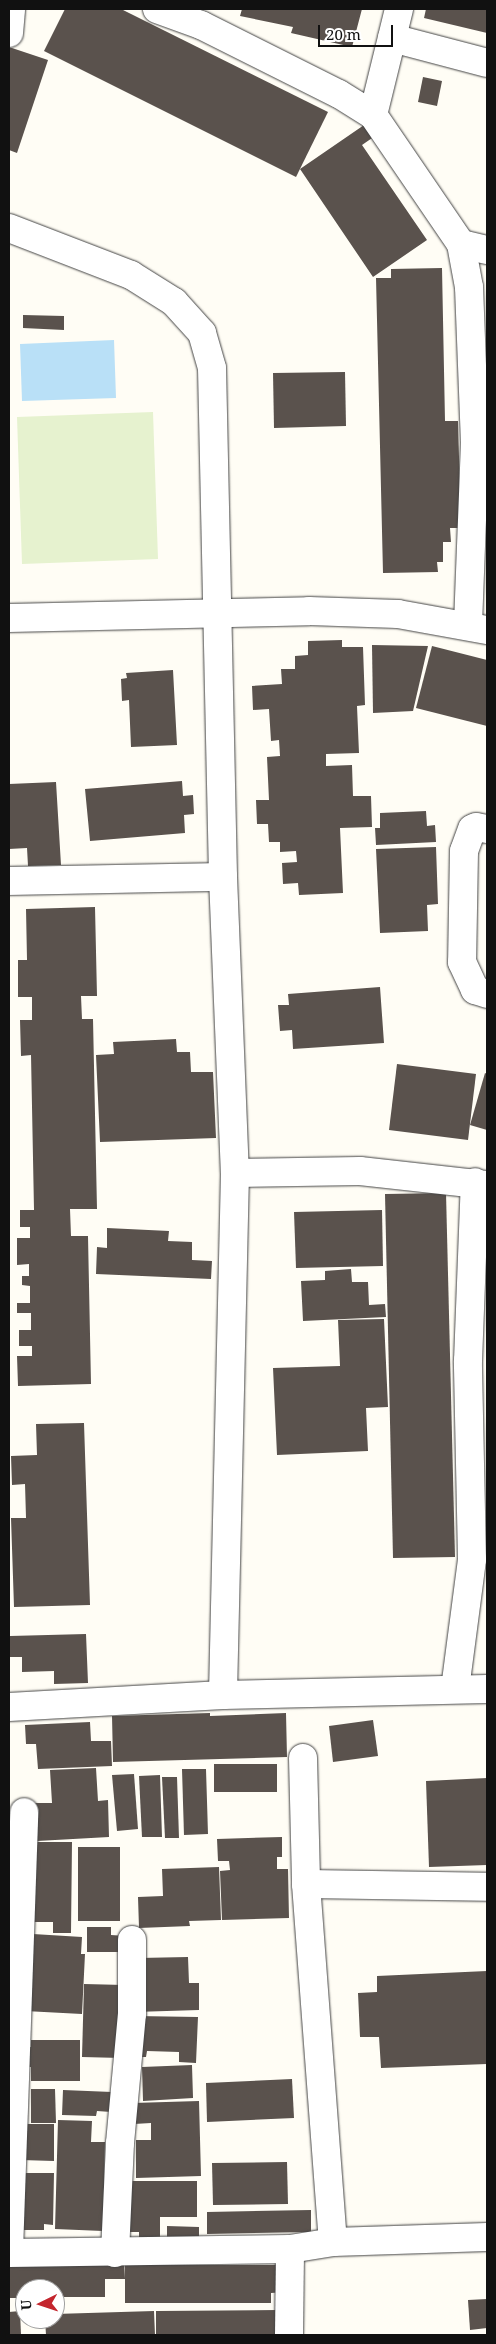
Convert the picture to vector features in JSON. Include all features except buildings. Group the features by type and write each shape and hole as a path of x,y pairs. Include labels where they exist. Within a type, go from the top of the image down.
{"street":[{"path":"9,33 10,9"},
{"path":"9,618 219,611 398,614 478,628 481,443 469,287 461,244 373,115 203,17 157,9"},
{"path":"373,115 399,9"},
{"path":"392,38 487,63"},
{"path":"9,228 131,275 174,302 202,333 212,368 219,611 222,877 235,1173 226,1466 223,1695"},
{"path":"461,244 487,250"},
{"path":"487,829 472,829 464,851 462,962 470,984 475,990 487,994"},
{"path":"9,881 222,877"},
{"path":"235,1173 360,1171 481,1184 472,1559 456,1688"},
{"path":"472,1559 487,1512"},
{"path":"9,1707 223,1695 456,1688 487,1689"},
{"path":"302,1758 306,1884 333,2242"},
{"path":"24,1812 9,2252 115,2254 290,2249 333,2242 487,2237"},
{"path":"306,1884 487,1886"},
{"path":"115,2254 120,2142 132,2014 132,1940"},
{"path":"289,2335 290,2249"}],"green space":[{"path":"153,412 158,559 22,564 17,417"}],"water":[{"path":"114,340 116,398 22,401 20,344"}]}
